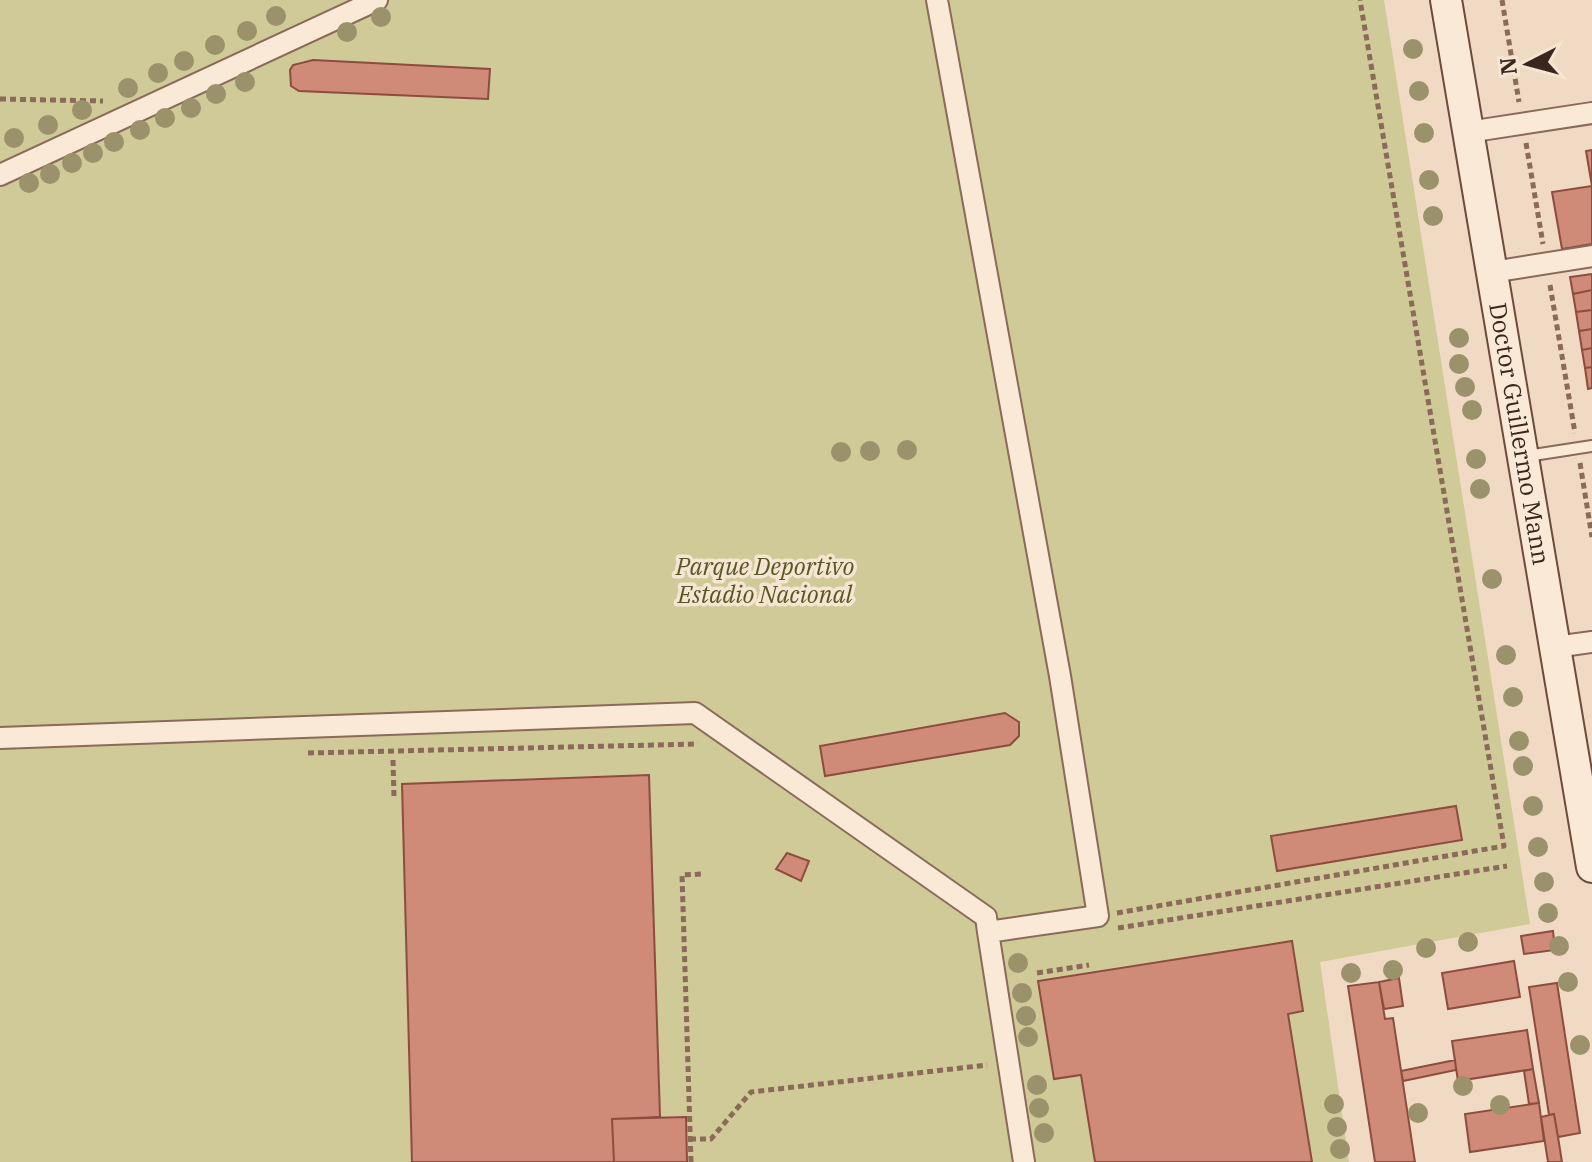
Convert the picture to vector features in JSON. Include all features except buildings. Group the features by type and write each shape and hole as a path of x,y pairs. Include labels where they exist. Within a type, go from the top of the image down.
{"main road":[{"name":"Doctor Guillermo Mann","path":"1446,0 1555,647 1585,784 1592,867"}],"street":[{"path":"0,175 377,0"},
{"path":"937,0 1060,676 1098,916 988,932"},
{"path":"1468,132 1592,113"},
{"path":"1492,272 1592,256"},
{"path":"1555,647 1592,642"},
{"path":"0,738 695,713 986,917 1024,1162"}],"lane":[{"path":"1523,456 1592,446"}],"path":[{"path":"1098,916 1504,846 1360,0"},
{"path":"0,99 105,101"},
{"path":"298,753 698,743 711,752"},
{"path":"393,760 394,797"},
{"path":"1115,929 1507,866"},
{"path":"691,1162 682,875 703,874"},
{"path":"1037,973 1089,965"},
{"path":"690,1139 711,1139 751,1092 1008,1064"}],"green space":[{"name":"Parque Deportivo Estadio Nacional","path":"0,0 1384,0 1530,924 1320,962 1349,1162 0,1162"}]}
